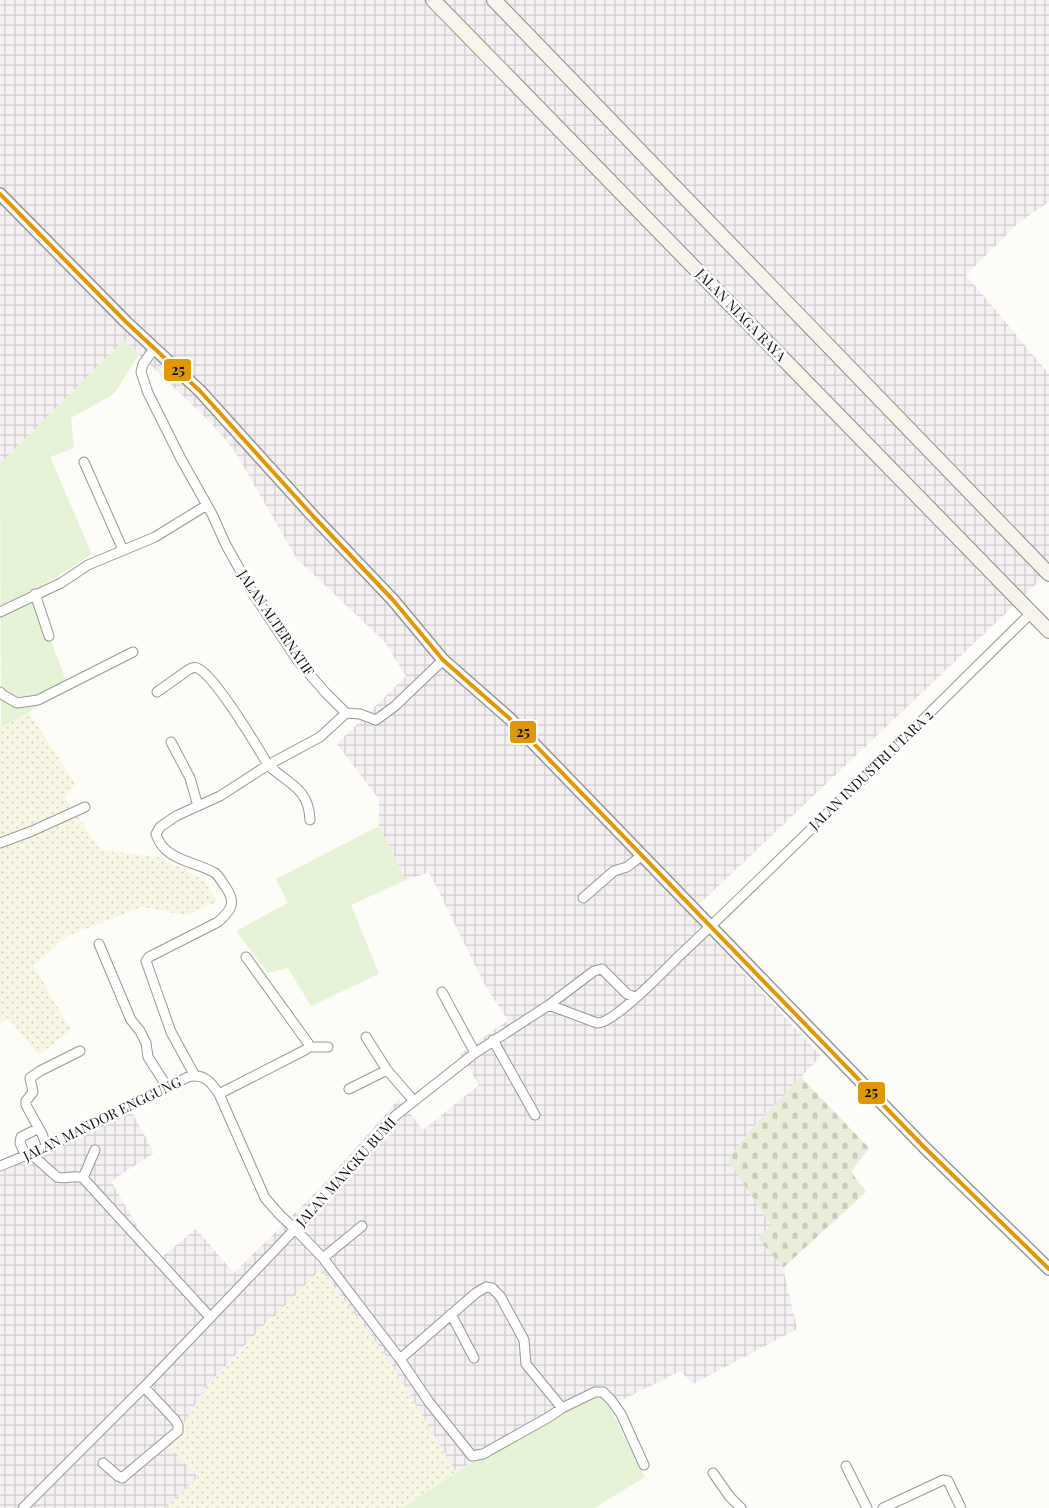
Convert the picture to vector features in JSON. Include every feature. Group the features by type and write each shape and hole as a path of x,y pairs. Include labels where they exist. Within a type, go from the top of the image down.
{"main road":[{"name":"JALAN NIAGA RAYA","path":"433,0 1049,631"},
{"path":"494,0 1049,574"}],"street":[{"path":"0,194 154,349 200,391 313,516 393,600 444,660 509,718 924,1147 1049,1269"},
{"name":"JALAN ALTERNATIF","path":"154,349 143,364 141,372 143,380 177,452 207,505 237,566 298,661 346,713"},
{"path":"84,462 123,550"},
{"path":"0,612 61,583 88,565 155,537 207,505"},
{"path":"35,594 49,636"},
{"name":"JALAN INDUSTRI UTARA 2","path":"710,927 1031,613"},
{"path":"0,692 17,703 38,700 133,652"},
{"path":"195,1076 171,1032 146,961 149,957 218,922 227,914 231,907 232,899 217,874 174,856 166,850 156,834 160,827 176,816 220,796 268,765 320,737 346,713 360,714 378,720 444,660"},
{"path":"157,692 188,670 198,668 211,680 231,706 268,765 292,783 303,795 309,807 310,820"},
{"path":"170,742 190,778 198,806"},
{"path":"0,843 85,807"},
{"path":"583,898 614,871 627,867 642,856"},
{"path":"549,1005 602,1024 635,997 710,927"},
{"path":"99,944 131,1020 140,1031 146,1043 148,1057 166,1088"},
{"path":"246,957 308,1043 308,1047"},
{"name":"JALAN MANGKU BUMI","path":"23,1508 144,1387 295,1229 395,1116 413,1100 493,1040 549,1005 594,971 602,969 627,994 635,997"},
{"path":"442,992 475,1053"},
{"path":"366,1037 387,1070 413,1100"},
{"path":"493,1040 535,1115"},
{"path":"219,1094 306,1050 308,1047 328,1047"},
{"path":"47,1147 26,1104 26,1101 33,1092 30,1078 80,1051"},
{"path":"349,1089 387,1070"},
{"name":"JALAN MANDOR ENGGUNG","path":"0,1166 97,1124 166,1088 195,1076 209,1080 219,1094 256,1176 262,1194 323,1258 400,1359 429,1402 472,1456 483,1454 562,1408"},
{"path":"39,1128 21,1137 20,1143 28,1155 57,1177 72,1176 83,1178 210,1317"},
{"path":"83,1178 95,1150"},
{"path":"323,1258 362,1226"},
{"path":"400,1359 476,1292 486,1287 492,1288 497,1292 524,1340 526,1364 562,1408 595,1392 603,1392 621,1414 644,1465"},
{"path":"452,1314 474,1358"},
{"path":"103,1463 122,1478 178,1431 178,1425 175,1420 144,1387"},
{"path":"846,1466 867,1508"},
{"path":"713,1473 730,1497 741,1508"},
{"path":"883,1508 944,1480 948,1481 961,1508"}],"shaded area":[{"path":"0,0 1049,0 1049,202 1018,223 966,275 1049,374 1049,572 689,914 821,1056 750,1130 728,1160 771,1225 758,1238 783,1268 797,1329 693,1384 680,1371 620,1401 599,1388 560,1404 456,1472 387,1357 272,1317 207,1385 170,1447 198,1477 165,1508 0,1508 0,1169 131,1110 154,1153 111,1181 157,1261 196,1229 234,1273 320,1188 399,1099 423,1130 479,1085 460,1054 508,1020 486,987 429,872 406,880 379,826 379,799 337,744 406,676 384,641 297,559 234,450 210,422 124,340 0,464"},
{"path":"29,712 76,785 65,797 101,850 159,857 204,880 217,902 186,915 141,907 66,937 34,966 71,1030 39,1055 8,1018 0,1023 0,726"},
{"path":"321,1269 387,1357 456,1472 402,1508 165,1508 198,1477 170,1447 207,1385"}],"green space":[{"path":"124,340 139,354 114,394 71,418 74,448 50,457 92,554 32,592 67,683 29,712 1,727 0,464"},
{"path":"379,826 406,880 351,905 379,974 311,1006 288,968 268,973 236,931 288,903 276,879"},
{"path":"801,1077 869,1148 851,1172 866,1192 783,1268 758,1238 771,1225 728,1160 750,1130"},
{"path":"599,1388 645,1477 596,1508 402,1508 560,1404"}],"transit line":[{"name":"25","path":"0,194 126,322 200,391 313,516 393,600 443,660 509,718 924,1147 1049,1269"}]}
